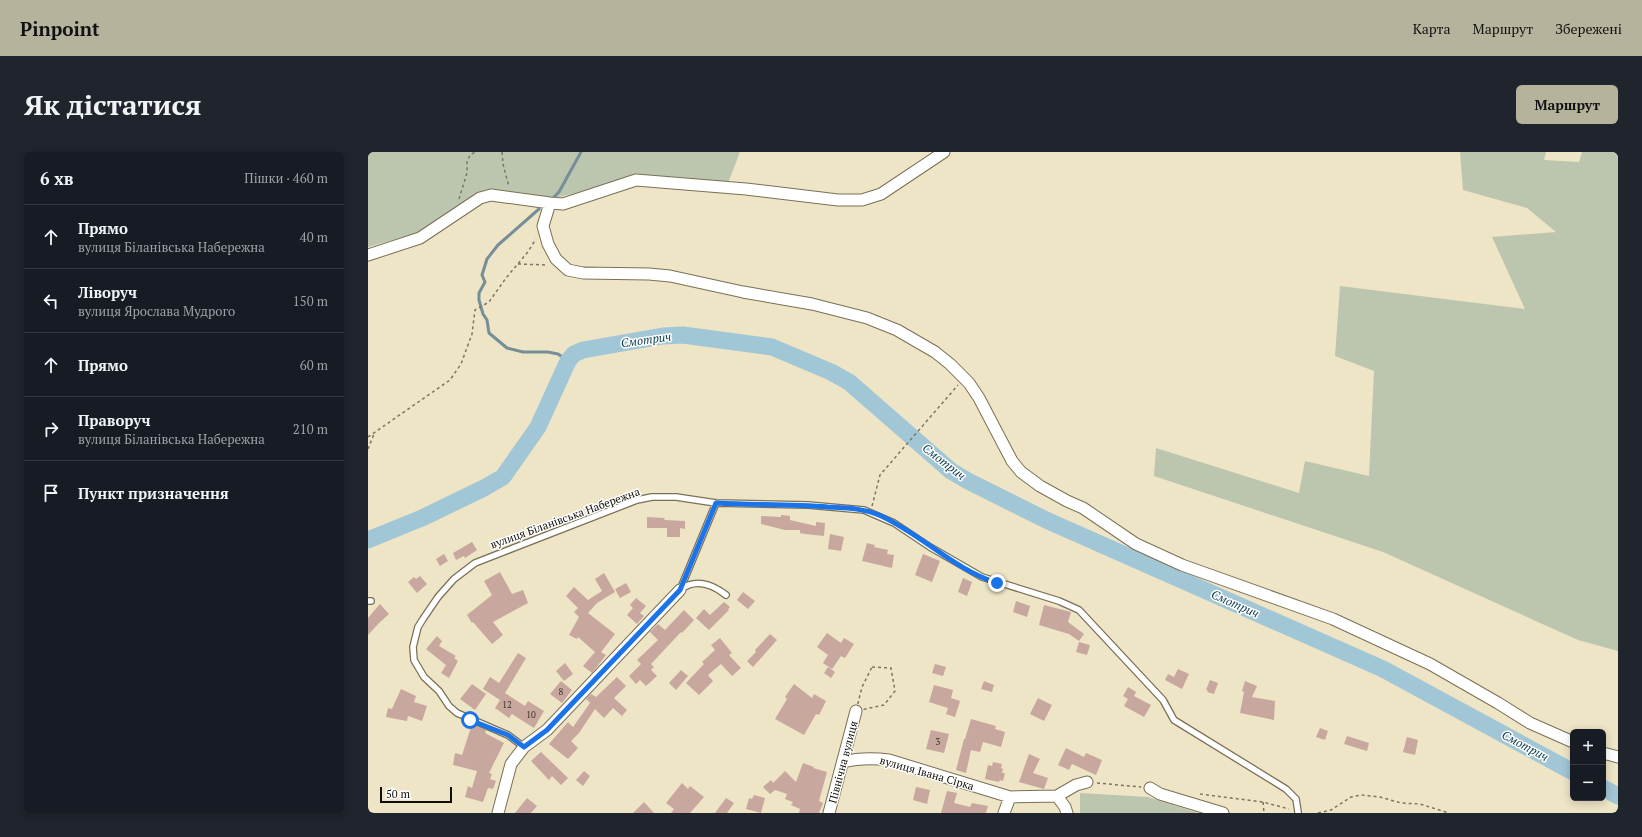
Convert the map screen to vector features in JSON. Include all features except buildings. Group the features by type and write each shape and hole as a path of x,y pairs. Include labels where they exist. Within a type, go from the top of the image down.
{"street":[{"path":"368,255 420,238 480,198 491,195 563,204 573,202 636,180 746,189 838,200 862,200 881,194 944,152"},
{"path":"550,203 543,226 548,244 556,259 568,270 583,273 649,274 670,276 743,292 848,312 897,330 934,352 950,364 964,378 979,398 1006,452 1017,469 1040,486 1083,508 1136,544 1182,565 1340,622 1430,664 1530,723 1570,741"},
{"path":"498,813 511,764 524,747 547,730 680,590"},
{"name":"Північна вулиця","path":"829,813 856,710"},
{"path":"1606,754 1618,757"},
{"name":"вулиця Івана Сірка","path":"843,762 874,758 889,760 1010,797 1057,796 1076,785 1087,782"},
{"path":"1150,788 1160,794 1223,813"},
{"path":"1057,796 1067,813"},
{"path":"1004,813 1010,797"}],"lane":[{"name":"вулиця Біланівська Набережна","path":"524,747 508,735 462,717 449,706 439,692 420,672 414,660 414,641 418,627 438,597 454,579 475,563 636,500 652,497 676,497 716,503 808,505 871,512 894,523 930,547 982,577 1059,601 1079,610 1162,700 1174,720 1286,790 1296,799 1298,812"},
{"path":"680,590 716,503"},
{"path":"680,590 691,584 703,584 714,588 726,596"}],"path":[{"path":"460,211 458,204 467,173 467,162 470,155 475,152"},
{"path":"502,152 507,182 514,197"},
{"path":"368,437 450,380 461,364 472,334 475,310 489,302 506,278 528,253 543,226"},
{"path":"518,264 562,266"},
{"path":"871,512 880,475 964,378"},
{"path":"368,449 374,434"},
{"path":"872,667 891,668 895,691 884,705 856,710 862,687 872,667"},
{"path":"1318,813 1331,810 1351,797 1361,795 1380,797 1401,803 1420,804 1449,813"},
{"path":"1263,802 1264,813"}],"green space":[{"path":"368,152 740,152 728,183 627,180 551,199 485,191 423,231 368,247"},
{"path":"1460,152 1546,152 1544,160 1579,162 1582,152 1618,152 1618,651 1578,640 1383,552 1154,476 1156,448 1299,493 1305,461 1369,476 1374,371 1335,356 1340,286 1525,309 1492,237 1556,232 1527,208 1463,190"},
{"path":"1080,793 1148,797 1198,813 1080,813"}],"waterway":[{"path":"554,197 559,192 581,152"},
{"path":"539,209 498,245 487,259 482,275 485,282 479,293 479,300 483,314 487,320 489,333 507,348 523,352 548,352 558,354 568,361"},
{"name":"Смотрич","path":"368,540 422,518 484,488 503,477 538,427 568,361 574,354 583,350 663,336 683,335 772,347 831,372 849,382 951,471 968,481 1046,520 1383,669 1570,770"},
{"name":"Смотрич","path":"1606,790 1618,796"}],"route":[{"path":"470,720 484,724 508,735 524,747 547,730 680,590 716,503 808,505 864,510 894,523 930,547 982,577 997,583"}]}
